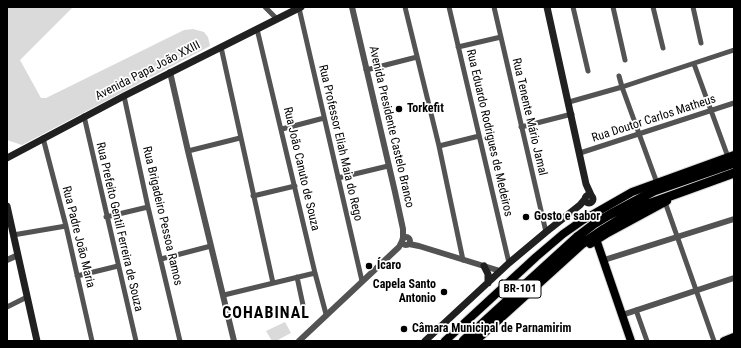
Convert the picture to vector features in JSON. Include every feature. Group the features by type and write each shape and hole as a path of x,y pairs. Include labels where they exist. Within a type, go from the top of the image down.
{"highway":[{"name":"BR-101","path":"463,341 608,215 654,191 715,169 732,158"},
{"path":"697,168 715,169"},
{"name":"BR-101","path":"475,341 579,241 604,229 640,207 734,173"}],"main road":[{"path":"547,7 572,114 586,184 590,216"},
{"name":"Avenida Papa João XXIII","path":"7,158 84,116 300,8"},
{"path":"445,341 563,234 590,216 632,192 697,168 732,158"},
{"path":"480,341 560,267 596,240 665,202 734,177"},
{"path":"424,341 509,263 587,200"},
{"path":"587,200 598,207 606,206"},
{"path":"7,206 38,341"},
{"path":"596,240 631,341"},
{"path":"484,266 488,274 488,283"},
{"path":"505,285 504,291 510,300 513,303 521,303"},
{"path":"489,300 499,301 505,307 507,316"},
{"path":"724,341 734,338"}],"street":[{"path":"265,7 278,19"},
{"name":"Avenida Presidente Castelo Branco","path":"352,7 405,242"},
{"path":"405,7 439,146 463,260"},
{"name":"Rua Eduardo Rodrigues de Medeiros","path":"449,7 509,263"},
{"name":"Rua Tenente Mário Jamal","path":"494,7 546,232"},
{"path":"573,7 588,71"},
{"path":"613,7 625,60"},
{"path":"653,7 663,48"},
{"path":"693,7 701,42"},
{"name":"Rua Professor Eliah Maia do Rego","path":"300,8 362,281"},
{"name":"Rua João Canuto de Souza","path":"257,29 326,314"},
{"path":"458,47 501,37"},
{"path":"221,47 273,283"},
{"path":"569,102 694,64 734,50"},
{"path":"366,70 417,57"},
{"path":"694,64 711,110 732,158"},
{"path":"170,72 234,341"},
{"path":"619,76 657,183"},
{"name":"Rua Brigadeiro Pessoa Ramos","path":"124,96 148,207 180,341"},
{"name":"Rua Doutor Carlos Matheus","path":"580,153 640,135 734,103"},
{"path":"521,127 572,114"},
{"name":"Rua Prefeito Gentil Ferreira de Souza","path":"84,116 106,217 136,341"},
{"path":"282,129 324,118"},
{"path":"439,146 479,136"},
{"name":"Rua Padre João Maria","path":"43,138 66,226 92,341"},
{"path":"188,151 240,138"},
{"path":"338,178 388,166"},
{"path":"253,196 295,186"},
{"path":"665,202 714,341"},
{"path":"106,217 148,207"},
{"path":"604,260 734,219"},
{"path":"13,236 66,226"},
{"path":"299,341 326,314 405,242 500,271"},
{"path":"161,259 211,246"},
{"path":"7,260 18,255"},
{"path":"77,276 118,266"},
{"path":"224,295 315,272"},
{"path":"297,277 303,305"},
{"path":"622,315 734,278"},
{"path":"7,307 27,297"},
{"path":"636,310 646,341"}],"shaded area":[{"path":"7,7 73,7 20,60 41,98 46,98 184,30 193,29 204,32 208,37 210,46 22,145 7,140"},
{"path":"285,322 291,333 276,341 272,341 266,331"}],"place":[{"name":"Torkefit","path":"399,109"},
{"name":"Gosto e sabor","path":"526,217"},
{"name":"Ícaro","path":"369,266"},
{"name":"Capela Santo Antonio","path":"444,292"},
{"name":"Câmara Municipal de Parnamirim","path":"404,329"}],"district":[{"name":"COHABINAL","path":"266,314"}]}
